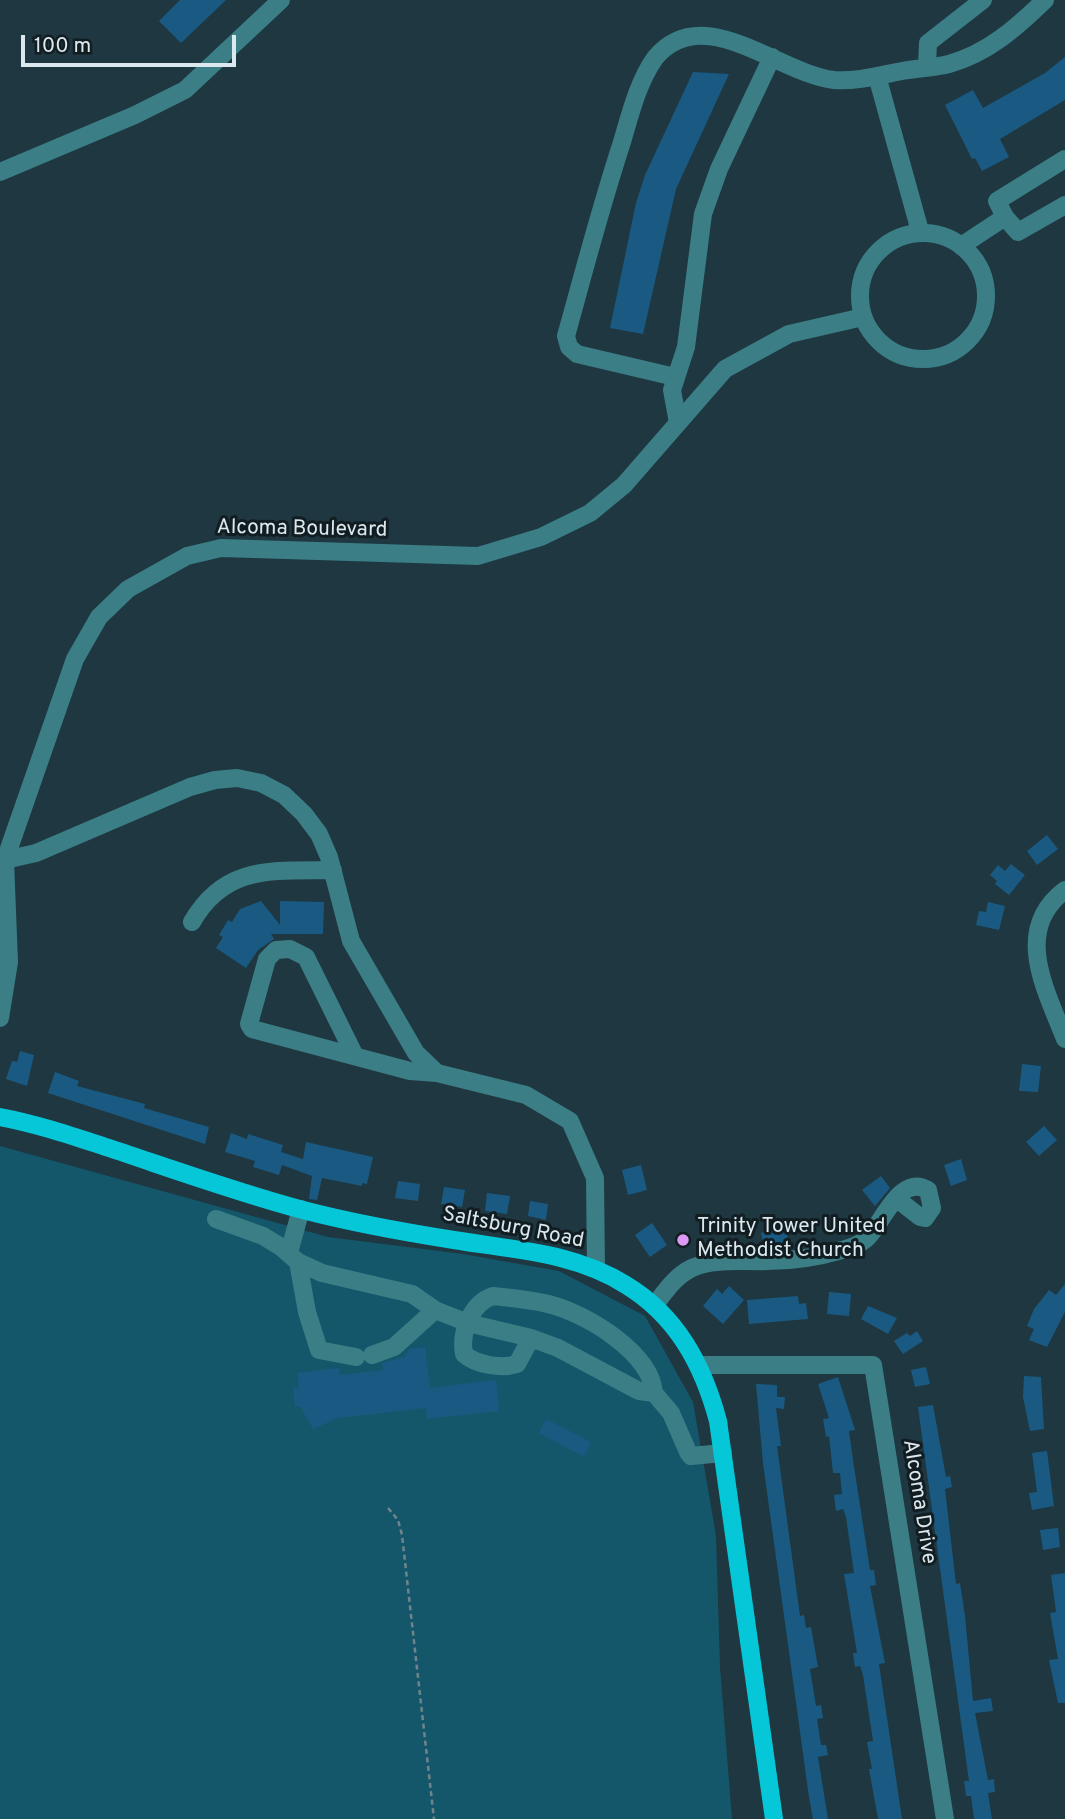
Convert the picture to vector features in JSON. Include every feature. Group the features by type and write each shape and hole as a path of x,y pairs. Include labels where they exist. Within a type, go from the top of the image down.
{"main road":[{"name":"Saltsburg Road","path":"0,1117 52,1130 301,1209 380,1228 527,1250 596,1269 625,1284 654,1306 686,1343 710,1392 723,1453 774,1819"}],"street":[{"path":"0,172 135,115 186,90 281,0"},
{"path":"928,65 928,43 983,0"},
{"path":"675,377 578,354 569,347 566,336 610,179 635,101 655,58 678,37 704,32 728,36 811,75 835,80 877,76 928,65 946,65 977,55 1012,31 1045,0"},
{"path":"678,423 672,390 686,347 703,214 719,169 772,57"},
{"path":"877,76 920,231"},
{"path":"1065,159 997,201 1005,217 1018,232 1065,205"},
{"path":"961,246 1005,217"},
{"path":"920,231 942,236 961,246 970,254 983,278 986,294 981,320 965,343 952,352 931,359 908,358 890,350 875,338 863,317 860,285 869,263 886,245 920,231"},
{"name":"Alcoma Boulevard","path":"0,1018 9,962 5,860 75,659 99,618 128,589 187,556 221,548 478,556 508,549 590,513 624,485 725,369 789,334 863,317"},
{"path":"5,860 36,853 190,787 215,780 237,778 261,783 284,795 304,814 319,834 333,870 351,941 416,1053 437,1073"},
{"path":"192,922 212,895 239,878 269,871 333,870"},
{"path":"1065,890 1036,926 1036,967 1065,1039"},
{"path":"355,1056 306,957 290,949 276,950 267,959 250,1027 355,1056 410,1071 437,1073 526,1095 570,1121 595,1178 596,1269"},
{"path":"654,1306 681,1275 703,1264 797,1259 853,1247 867,1239 897,1199"},
{"path":"301,1209 294,1258 319,1350 364,1356 394,1347 435,1310"},
{"path":"216,1219 263,1236 294,1258 322,1273 412,1294 435,1310 468,1323 531,1338 558,1348 639,1391 654,1393"},
{"path":"531,1338 517,1364 508,1366 474,1361 464,1354 462,1343 468,1323 481,1302 493,1296 550,1304 568,1310 592,1322 623,1345 653,1379 654,1393 671,1413 691,1455 723,1453"},
{"name":"Alcoma Drive","path":"699,1365 873,1365 945,1819"}],"path":[{"path":"388,1508 398,1520 402,1535 434,1819"}],"shaded area":[{"path":"0,1146 328,1237 463,1254 559,1271 645,1316 693,1402 716,1536 720,1667 732,1819 0,1819"}],"building":[{"path":"180,0 226,0 181,43 159,21"},
{"path":"1065,57 1065,100 1000,139 1009,157 982,171 975,158 972,159 945,105 973,90 983,108 1045,73"},
{"path":"693,72 729,74 676,189 643,334 610,328 636,203 645,175"},
{"path":"1047,835 1058,849 1037,865 1027,851"},
{"path":"1011,864 1025,875 1009,895 995,884 997,881 990,875 998,865 1005,871"},
{"path":"261,901 280,925 280,901 324,902 323,934 271,934 274,939 258,950 246,968 216,948 223,937 219,935 228,920 232,922 240,909"},
{"path":"988,902 1005,906 999,930 976,925 979,911 986,912"},
{"path":"20,1051 34,1055 27,1086 6,1079 12,1061 17,1062"},
{"path":"1022,1064 1041,1066 1038,1092 1019,1091"},
{"path":"55,1072 79,1081 77,1086 145,1104 144,1108 209,1127 205,1144 48,1093"},
{"path":"1044,1126 1057,1140 1039,1156 1026,1142"},
{"path":"231,1133 247,1139 248,1134 283,1145 281,1152 303,1159 306,1142 373,1157 367,1184 362,1183 362,1186 322,1178 317,1200 309,1199 312,1176 282,1165 279,1175 253,1167 255,1161 225,1152"},
{"path":"961,1159 967,1180 951,1186 944,1165"},
{"path":"641,1165 647,1190 628,1195 622,1170"},
{"path":"881,1176 890,1188 875,1206 862,1190"},
{"path":"398,1181 420,1184 418,1201 395,1198"},
{"path":"444,1187 465,1190 462,1207 441,1204"},
{"path":"487,1193 510,1196 507,1214 485,1211"},
{"path":"530,1201 548,1204 546,1220 528,1216"},
{"path":"652,1223 667,1245 650,1257 635,1235"},
{"path":"785,1225 790,1247 764,1249 761,1233"},
{"path":"1065,1284 1065,1312 1047,1347 1029,1340 1034,1329 1027,1326 1034,1309 1049,1290 1056,1295"},
{"path":"729,1286 744,1300 723,1324 703,1306 717,1289 722,1294"},
{"path":"829,1292 851,1294 849,1316 827,1314"},
{"path":"798,1296 799,1304 806,1303 808,1319 749,1324 747,1300"},
{"path":"868,1306 897,1318 888,1334 861,1319"},
{"path":"917,1331 923,1341 903,1354 894,1341 907,1333 910,1336"},
{"path":"425,1347 430,1388 496,1380 499,1411 427,1419 426,1408 338,1418 313,1429 300,1406 295,1407 293,1388 299,1388 297,1373 339,1368 339,1375 383,1370 382,1363 405,1357 409,1349"},
{"path":"926,1367 930,1384 915,1387 911,1370"},
{"path":"1024,1376 1041,1377 1044,1429 1030,1431 1023,1397"},
{"path":"838,1377 855,1430 849,1431 870,1570 874,1570 876,1585 870,1586 885,1663 879,1664 902,1819 878,1819 869,1769 872,1769 867,1742 873,1741 863,1675 860,1666 855,1667 853,1653 857,1653 844,1574 854,1573 846,1517 843,1509 836,1511 834,1495 842,1494 840,1473 833,1473 829,1436 826,1437 823,1419 829,1418 818,1384"},
{"path":"756,1384 777,1385 777,1397 785,1397 784,1409 776,1408 781,1446 777,1446 800,1616 804,1615 806,1628 811,1627 818,1667 810,1669 816,1706 821,1705 823,1718 817,1719 821,1745 826,1745 828,1755 818,1757 828,1819 813,1819 809,1797 763,1463"},
{"path":"933,1405 946,1477 950,1476 952,1487 945,1489 956,1584 960,1583 965,1616 973,1701 991,1698 993,1711 975,1713 988,1780 994,1779 995,1792 988,1793 992,1819 974,1819 971,1796 966,1796 964,1781 969,1781 918,1407"},
{"path":"546,1419 591,1442 584,1457 539,1433"},
{"path":"1047,1451 1054,1506 1032,1510 1029,1493 1037,1492 1032,1453"},
{"path":"1058,1528 1060,1547 1043,1550 1040,1530"},
{"path":"1065,1573 1065,1703 1058,1703 1049,1660 1058,1659 1050,1613 1056,1612 1051,1575"}],"place":[{"name":"Trinity Tower United Methodist Church","path":"683,1240"}]}
